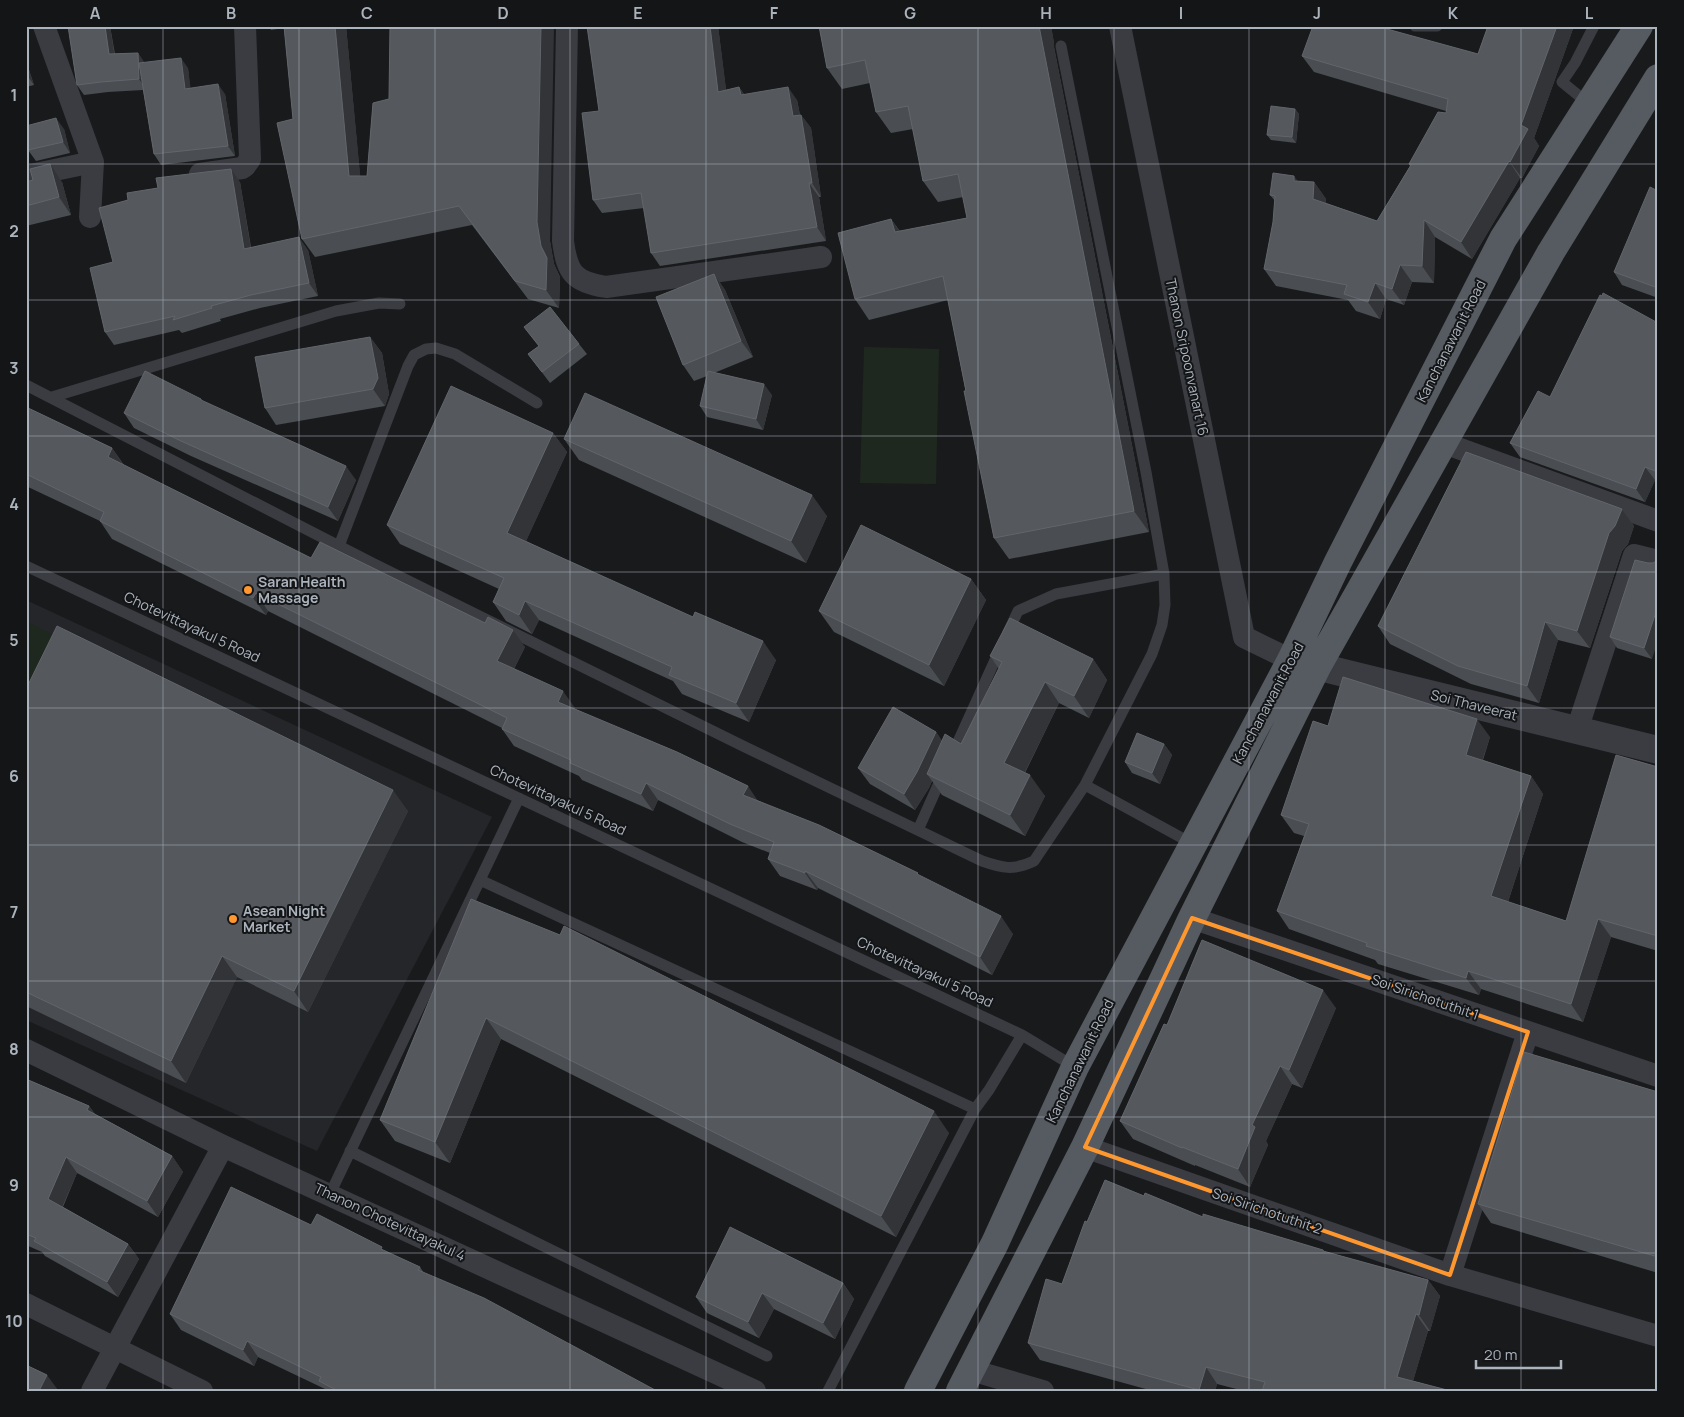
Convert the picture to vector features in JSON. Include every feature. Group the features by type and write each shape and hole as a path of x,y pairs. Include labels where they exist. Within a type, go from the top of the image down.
{"main road":[{"name":"Kanchanawanit Road","path":"918,1391 994,1243 1075,1067 1291,660 1338,562 1503,239 1639,26"},
{"name":"Kanchanawanit Road","path":"965,1381 1085,1147 1192,918 1318,665 1551,252 1653,94"}],"street":[{"path":"44,26 93,162 90,218"},
{"path":"179,176 238,169 245,166 249,161 245,26"},
{"path":"567,26 563,242 566,264 575,276 594,285 606,287 821,258"},
{"name":"Thanon Sripoonvanart 16","path":"1120,26 1244,637 1291,660"},
{"path":"26,176 93,162"},
{"path":"1444,443 1656,516"},
{"path":"1577,730 1634,555 1658,561"},
{"name":"Soi Thaveerat","path":"1291,660 1318,665 1658,750"},
{"name":"Soi Sirichotuthit 1","path":"1192,918 1658,1076"},
{"path":"1450,1275 1528,1032"},
{"name":"Thanon Chotevittayakul 4","path":"26,1050 223,1146 755,1391"},
{"path":"92,1391 223,1146"},
{"name":"Soi Sirichotuthit 2","path":"1085,1147 1450,1275 1658,1336"},
{"path":"26,1304 202,1391"},
{"path":"965,1381 1043,1391"}],"lane":[{"path":"1415,26 1437,26"},
{"path":"1589,104 1562,82 1575,63 1594,26"},
{"path":"26,385 339,546 743,746 982,861 1006,868 1024,866 1034,861 1085,785 1152,654 1162,625 1165,605 1164,574 1142,453 1061,46"},
{"path":"52,397 336,311 379,303 400,304"},
{"path":"339,546 408,366 414,355 426,349 436,348 455,354 537,402"},
{"name":"Chotevittayakul 5 Road","path":"26,566 1022,1035 1075,1067"},
{"path":"918,830 1018,611 1056,594 1164,574"},
{"path":"1085,785 1193,844"},
{"path":"330,1194 519,798"},
{"path":"480,880 975,1108"},
{"path":"828,1391 975,1108 989,1090 1022,1035"},
{"path":"350,1151 767,1356"}],"highlighted area":[{"path":"1192,918 1528,1032 1450,1275 1085,1147"}],"shaded area":[{"path":"864,347 939,349 936,484 860,483"},
{"name":"Asean Night Market","path":"26,600 492,817 317,1151 26,1020"},
{"path":"26,621 69,643 26,729"}],"building":[{"path":"68,26 105,26 109,54 138,53 139,79 77,85"},
{"path":"284,26 335,26 349,176 367,176 373,103 389,99 390,26 541,26 537,222 541,246 547,258 546,290 515,281 459,206 302,239 277,123 293,119"},
{"path":"587,26 710,26 718,92 739,87 741,95 788,87 793,116 801,115 812,183 809,183 817,227 651,253 641,193 593,200 582,113 599,111"},
{"path":"819,26 1039,26 1134,511 994,538 943,276 855,299 838,233 891,219 895,232 967,218 958,174 923,181 908,106 876,112 865,60 827,68"},
{"path":"1313,26 1376,26 1478,54 1488,26 1557,26 1521,125 1528,129 1461,242 1424,220 1422,266 1400,265 1392,289 1375,283 1368,302 1344,294 1347,285 1264,269 1273,222 1275,196 1270,195 1273,173 1294,176 1294,181 1314,182 1313,199 1377,221 1411,165 1409,164 1438,112 1446,113 1448,99 1302,56"},
{"path":"181,58 185,89 218,84 228,146 154,154 139,63"},
{"path":"1271,106 1295,109 1292,137 1267,135"},
{"path":"56,118 63,142 28,150 26,126"},
{"path":"50,164 59,197 26,206 26,182 33,180 30,169"},
{"path":"231,169 244,249 299,237 309,283 251,295 211,306 212,308 173,320 175,316 105,332 90,268 113,262 99,208 128,200 127,193 158,188 156,178"},
{"path":"1658,186 1658,288 1614,272 1650,187 1656,190"},
{"path":"714,274 741,341 683,365 656,297"},
{"path":"1603,293 1658,323 1658,472 1645,467 1636,489 1510,443 1538,391 1550,397 1600,295 1602,296"},
{"path":"550,307 579,344 542,372 528,354 539,346 524,327"},
{"path":"370,337 378,378 373,389 265,408 255,357"},
{"path":"145,371 201,400 346,466 328,507 181,441 124,413"},
{"path":"708,371 764,384 756,419 700,406"},
{"path":"451,386 553,433 507,533 693,617 695,612 763,641 736,703 669,675 672,667 525,601 519,615 493,602 504,578 387,525"},
{"path":"585,393 812,495 791,541 564,439"},
{"path":"26,407 112,448 108,457 311,558 320,542 485,623 488,617 513,630 497,661 563,691 558,702 677,752 748,786 743,795 819,825 1001,916 980,957 805,871 805,873 768,859 774,842 730,824 646,783 641,794 570,763 571,760 502,729 507,718 256,593 253,598 100,521 104,512 26,474"},
{"path":"1466,452 1622,509 1615,526 1609,533 1577,631 1545,622 1527,686 1458,666 1378,626"},
{"path":"861,525 971,579 929,665 819,611"},
{"path":"1635,560 1653,563 1658,560 1658,606 1644,648 1610,637"},
{"path":"1010,618 1093,659 1074,696 1045,682 1004,763 1030,775 1010,815 927,774 945,734 961,744 1002,662 990,656"},
{"name":"Asean Night Market","path":"57,626 393,790 294,991 222,956 171,1061 26,992 26,689"},
{"path":"1343,677 1477,719 1466,755 1531,776 1491,896 1566,921 1616,755 1658,767 1658,936 1598,919 1571,1004 1468,971 1466,978 1366,946 1367,943 1277,911 1309,824 1281,815 1313,721 1328,726"},
{"path":"893,707 936,732 904,794 858,768"},
{"path":"1137,733 1164,744 1152,773 1125,762"},
{"path":"471,899 560,935 564,926 934,1111 881,1216 486,1018 435,1142 380,1120"},
{"path":"1202,940 1323,990 1289,1070 1280,1066 1252,1125 1255,1127 1238,1169 1182,1148 1120,1121 1164,1024 1167,1025"},
{"path":"1524,1052 1658,1092 1658,1257 1478,1204"},
{"path":"26,1079 89,1106 87,1110 172,1156 147,1201 66,1157 48,1199 128,1244 107,1282 34,1241 36,1238 26,1234"},
{"path":"1105,1180 1144,1196 1145,1193 1203,1217 1203,1214 1323,1251 1428,1280 1419,1315 1416,1314 1397,1377 1451,1391 1262,1391 1265,1382 1206,1367 1199,1390 1028,1343 1046,1279 1062,1284 1085,1221 1087,1222"},
{"path":"231,1187 311,1225 317,1214 382,1247 381,1249 420,1267 418,1270 484,1298 657,1391 338,1391 319,1381 321,1377 247,1341 243,1350 170,1314"},
{"path":"730,1227 843,1283 823,1323 762,1293 748,1322 696,1297"},
{"path":"26,1365 47,1375 39,1391 26,1391"}],"place":[{"name":"Saran Health Massage","path":"248,590"},
{"name":"Asean Night Market","path":"233,919"}]}
